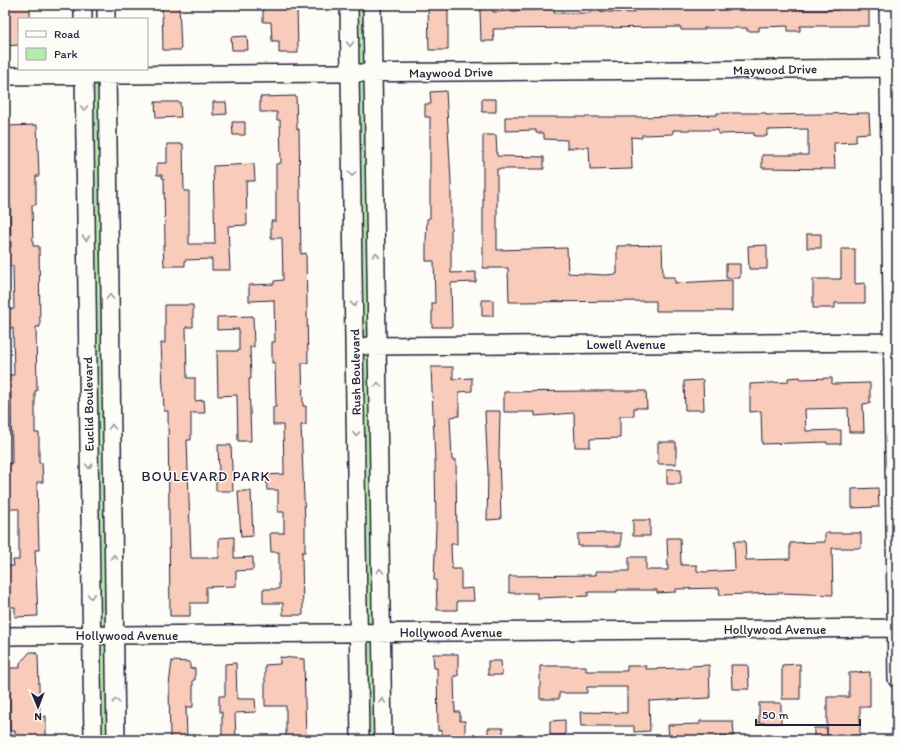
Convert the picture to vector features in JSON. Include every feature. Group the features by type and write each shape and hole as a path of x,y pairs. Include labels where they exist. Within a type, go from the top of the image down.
{"street":[{"path":"83,5 83,18"},
{"path":"106,5 106,18"},
{"name":"Rush Boulevard","path":"349,5 360,740"},
{"name":"Rush Boulevard","path":"372,5 383,740"},
{"path":"888,5 893,68 897,680"},
{"name":"Maywood Drive","path":"5,76 84,72 373,73 893,68"},
{"name":"Euclid Boulevard","path":"84,72 93,740"},
{"name":"Euclid Boulevard","path":"107,72 116,740"},
{"name":"Lowell Avenue","path":"355,346 895,342"},
{"path":"88,349 111,349"},
{"name":"Hollywood Avenue","path":"5,636 897,628"}],"green space":[{"path":"349,5 372,5 383,740 360,740"},
{"path":"84,70 107,70 116,740 93,740"}],"building":[{"path":"5,5 30,5 30,18 18,18 18,45 5,46"},
{"path":"162,5 179,5 181,50 163,50"},
{"path":"271,5 297,5 298,53 279,53 279,41 272,41 271,22 263,22 263,8 271,8"},
{"path":"428,5 448,5 448,50 429,50"},
{"path":"800,5 800,10 839,10 839,6 869,5 869,26 800,26 800,31 788,31 788,26 759,27 759,31 747,31 747,28 704,28 704,30 681,30 681,27 493,29 494,41 481,41 480,9 493,8 493,12 554,9 554,13 590,13 590,11 634,13 634,10 717,8 717,6"},
{"path":"247,36 248,50 232,50 231,37"},
{"path":"446,91 451,182 451,273 476,272 476,282 451,283 452,327 432,327 432,303 435,303 434,261 426,261 427,219 430,218 430,117 425,117 425,104 431,104 430,92"},
{"path":"296,96 297,129 299,129 301,254 306,253 308,363 302,363 303,406 306,406 306,425 301,425 305,552 302,552 303,615 283,615 283,603 263,603 263,589 279,589 279,552 271,552 270,533 284,533 284,512 278,512 278,490 267,490 266,475 284,474 283,425 273,425 273,407 276,407 275,363 272,363 272,342 275,342 274,300 249,301 249,285 274,284 274,281 283,280 282,238 271,238 271,221 276,221 276,164 281,163 280,120 277,120 277,112 260,112 260,97"},
{"path":"482,99 496,99 496,112 482,112"},
{"path":"155,102 180,102 181,117 156,118"},
{"path":"213,102 226,102 227,114 213,115"},
{"path":"717,113 766,113 766,115 869,113 870,133 856,134 856,142 834,143 835,169 762,168 762,155 808,155 808,129 767,130 767,136 754,136 754,133 718,134 718,130 673,130 673,134 642,135 642,138 631,137 632,169 590,170 589,147 567,148 567,140 544,139 544,133 536,133 536,130 505,131 505,117 642,117 717,115"},
{"path":"232,122 245,122 245,135 233,135"},
{"path":"37,125 39,176 36,176 36,205 32,205 33,246 39,246 40,327 36,327 37,391 35,391 35,433 39,433 39,463 42,463 43,482 37,482 39,550 35,550 38,616 15,617 15,607 5,607 5,566 14,566 13,560 19,560 19,509 8,509 8,463 12,463 11,391 6,391 5,375 14,375 13,328 7,328 7,309 14,309 13,266 6,266 6,247 11,247 10,205 6,205 6,126"},
{"path":"483,135 496,135 497,156 544,157 544,169 497,169 497,250 567,248 568,273 605,275 617,274 617,246 662,245 663,277 675,277 675,283 732,280 732,311 656,311 656,301 509,302 508,268 483,268"},
{"path":"167,144 183,144 184,191 189,191 189,244 215,244 213,166 254,164 255,181 246,181 247,225 228,226 230,270 212,270 212,259 185,260 185,266 164,266 164,178 162,178 162,175 157,175 157,163 167,163"},
{"path":"807,234 821,234 821,248 807,248"},
{"path":"767,245 767,269 749,269 748,246"},
{"path":"841,249 855,249 855,284 865,283 865,303 835,303 835,308 813,308 813,279 841,279"},
{"path":"726,264 740,264 740,278 726,278"},
{"path":"482,300 493,300 493,316 482,316"},
{"path":"165,305 193,305 193,327 186,327 187,378 195,378 195,401 204,400 205,413 191,413 191,440 187,440 191,558 219,558 219,538 234,537 234,558 253,557 253,570 236,571 236,586 206,587 206,603 190,603 190,616 170,616 168,411 164,411 161,343 165,343"},
{"path":"253,316 254,347 250,347 251,379 249,379 251,441 238,441 237,395 218,396 217,351 239,351 239,329 217,330 217,317"},
{"path":"431,367 453,367 453,379 472,378 472,391 459,392 459,416 450,417 452,460 456,460 457,544 451,544 452,569 461,569 461,589 473,588 474,601 457,601 457,610 437,610 436,580 434,580 436,526"},
{"path":"800,377 800,379 832,378 832,384 870,383 870,403 863,404 864,432 849,432 848,408 805,409 806,431 841,430 841,444 827,444 827,442 762,444 761,411 750,412 750,384 788,382 788,378"},
{"path":"703,380 704,410 685,410 684,381"},
{"path":"646,391 647,408 634,408 634,416 620,416 620,438 590,439 590,447 575,447 574,413 535,416 535,412 504,412 504,392"},
{"path":"485,411 500,411 499,455 501,519 487,520 488,473"},
{"path":"658,442 676,442 676,464 658,464"},
{"path":"218,445 231,445 233,491 216,491 216,474 219,474"},
{"path":"667,469 681,469 681,484 667,484"},
{"path":"878,488 879,507 852,508 852,489"},
{"path":"238,491 251,491 253,536 241,537"},
{"path":"633,520 650,520 650,536 633,536"},
{"path":"621,533 621,546 578,546 578,534"},
{"path":"825,533 861,533 861,548 832,548 833,595 782,593 720,595 719,588 676,589 676,592 657,593 657,590 617,590 617,592 588,592 588,596 537,598 537,593 509,593 509,576 596,575 596,571 629,571 629,557 646,557 646,570 668,570 667,538 680,538 681,565 697,565 697,571 705,572 735,570 734,541 745,541 746,560 790,559 790,543 825,542"},
{"path":"30,652 35,652 38,655 40,717 46,716 46,740 15,740 15,731 10,731 10,668 20,668 20,663"},
{"path":"433,654 458,654 458,676 454,676 455,712 460,712 460,721 465,721 465,738 442,738 442,730 438,731 437,668 434,668"},
{"path":"280,657 304,659 306,740 286,740 286,706 265,706 265,665 280,664"},
{"path":"172,661 190,662 190,669 195,668 195,680 193,680 193,707 186,707 187,739 170,739 169,685"},
{"path":"488,661 501,661 502,675 488,675"},
{"path":"236,663 237,699 255,699 256,712 235,713 236,740 222,740 222,712 219,712 219,696 225,696 225,664"},
{"path":"800,664 800,699 782,699 782,665"},
{"path":"709,665 710,698 649,701 650,731 634,732 634,726 581,726 580,712 627,713 627,687 587,687 587,693 559,693 559,699 540,699 540,666 586,666 586,671 627,671 627,666 646,666 646,669 690,668 690,666"},
{"path":"731,665 748,665 749,689 732,689"},
{"path":"870,672 870,707 860,707 860,736 827,736 827,697 849,697 849,673"},
{"path":"759,703 781,703 781,723 759,723"},
{"path":"565,720 565,735 550,735 550,721"},
{"path":"700,721 733,721 734,736 715,736 715,739 669,740 668,725 700,724"},
{"path":"488,728 503,728 503,740 488,740"},
{"path":"814,728 827,728 827,740 814,740"}],"district":[{"name":"BOULEVARD PARK","path":"206,476"}]}
